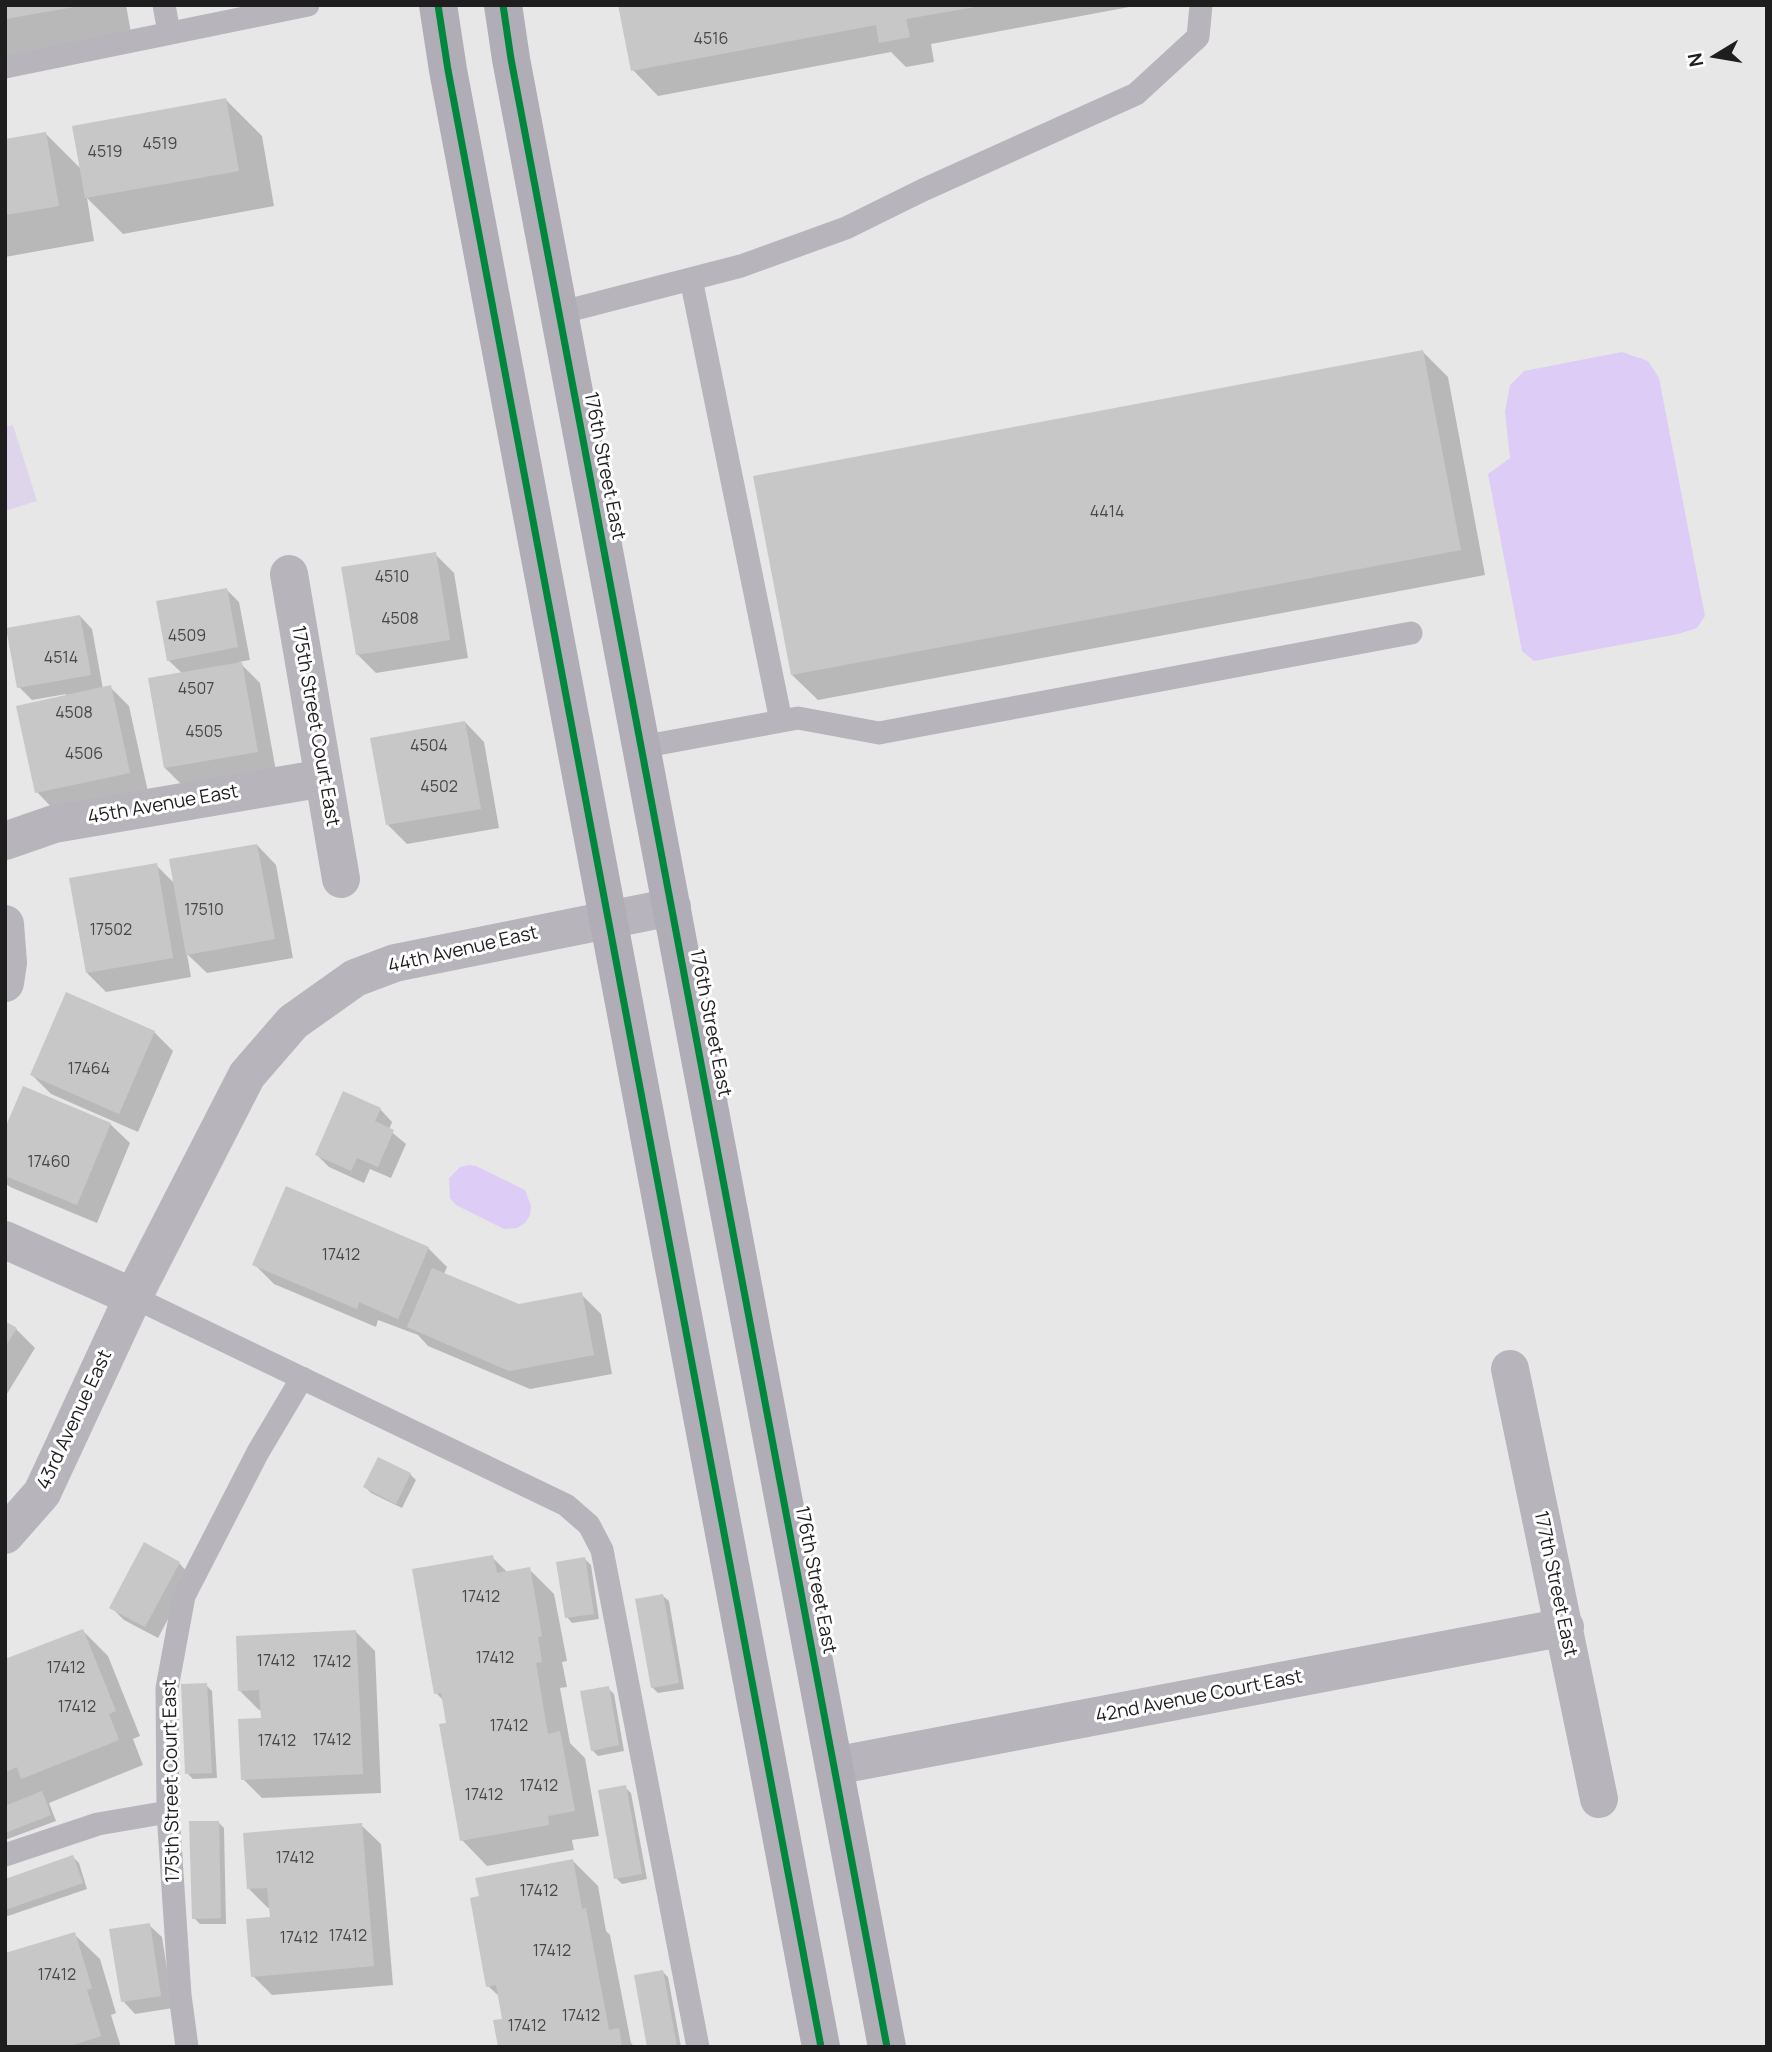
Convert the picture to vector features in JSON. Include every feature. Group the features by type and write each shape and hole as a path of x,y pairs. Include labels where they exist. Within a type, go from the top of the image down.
{"main road":[{"path":"438,5 448,70 821,2047"},
{"name":"176th Street East","path":"503,5 887,2047"}],"street":[{"name":"175th Street Court East","path":"289,574 341,879"},
{"name":"45th Avenue East","path":"5,841 54,824 324,778"},
{"name":"44th Avenue East","path":"133,1297 247,1075 293,1022 355,978 395,963 672,906"},
{"path":"5,924 8,963 5,983"},
{"path":"5,1240 133,1297"},
{"name":"43rd Avenue East","path":"5,1535 42,1493 133,1297"},
{"name":"177th Street East","path":"1510,1369 1599,1799"},
{"name":"42nd Avenue Court East","path":"834,1766 1565,1627"}],"lane":[{"path":"164,5 169,32"},
{"path":"5,67 308,5"},
{"path":"559,313 741,266 846,228 923,190 1136,94 1198,37 1201,5"},
{"path":"691,279 781,722"},
{"path":"641,747 799,718 879,733 1411,633"},
{"path":"133,1297 566,1504 589,1525 602,1550 698,2047"},
{"name":"175th Street Court East","path":"187,2047 180,1995 168,1812 167,1688 184,1597 258,1452 302,1378"},
{"path":"5,1855 98,1824 168,1812"}],"shaded area":[{"path":"1622,352 1648,361 1659,378 1705,616 1697,628 1678,634 1534,661 1522,651 1488,474 1510,458 1505,412 1510,385 1524,371"},
{"path":"13,425 37,501 5,511 5,427"},
{"path":"469,1165 525,1190 531,1206 525,1223 517,1228 504,1229 456,1205 450,1198 449,1178 460,1167"}],"building":[{"path":"5,5 74,5 74,7 5,19"},
{"path":"618,5 975,7 906,19 910,37 879,43 876,25 631,71"},
{"path":"226,98 239,171 85,198 72,126"},
{"path":"46,132 59,206 5,215 5,139"},
{"path":"1423,350 1461,550 791,675 753,476"},
{"path":"436,552 450,640 356,655 341,567"},
{"path":"227,588 238,647 167,661 156,601"},
{"path":"80,615 91,675 17,688 6,628"},
{"path":"242,662 258,752 164,768 148,678"},
{"path":"111,685 130,773 35,793 16,706"},
{"path":"465,721 481,809 386,825 370,738"},
{"path":"257,844 275,939 186,955 169,859"},
{"path":"157,863 173,958 86,973 69,878"},
{"path":"66,992 155,1031 119,1114 30,1075"},
{"path":"23,1086 111,1123 77,1205 5,1176 5,1128"},
{"path":"343,1091 381,1108 375,1121 394,1130 378,1167 357,1158 351,1171 315,1155"},
{"path":"286,1186 429,1247 398,1319 359,1302 357,1309 252,1265"},
{"path":"432,1268 519,1304 582,1292 594,1355 509,1371 407,1327"},
{"path":"5,1321 17,1328 5,1347"},
{"path":"378,1457 411,1473 396,1504 363,1487"},
{"path":"144,1542 180,1562 145,1627 109,1608"},
{"path":"493,1555 497,1573 530,1567 542,1636 538,1637 542,1662 536,1663 548,1734 560,1731 575,1811 548,1816 549,1825 460,1841 439,1724 446,1723 441,1693 434,1694 412,1569"},
{"path":"585,1557 594,1614 565,1618 556,1562"},
{"path":"663,1594 679,1683 651,1688 635,1599"},
{"path":"83,1629 116,1711 109,1714 119,1740 21,1779 17,1767 5,1772 5,1659"},
{"path":"356,1630 363,1774 241,1780 238,1719 261,1718 259,1690 238,1691 236,1636"},
{"path":"207,1683 212,1773 185,1774 181,1684"},
{"path":"609,1686 619,1745 591,1751 580,1691"},
{"path":"626,1785 642,1874 614,1879 598,1790"},
{"path":"42,1791 51,1815 5,1833 5,1806"},
{"path":"189,1821 219,1821 221,1918 192,1919"},
{"path":"362,1823 374,1966 251,1977 246,1919 270,1917 267,1888 247,1889 243,1833"},
{"path":"73,1855 83,1883 5,1910 5,1879"},
{"path":"573,1859 582,1909 586,1908 609,2030 619,2028 622,2047 498,2047 493,2020 502,2019 496,1985 486,1987 470,1898 479,1896 475,1878"},
{"path":"150,1923 161,1996 121,2002 109,1929"},
{"path":"75,1932 92,1988 87,1990 101,2036 67,2047 5,2047 5,1953"},
{"path":"663,1970 677,2047 647,2047 634,1975"}],"cycle path":[{"path":"438,5 448,70 821,2047"},
{"path":"503,5 511,59 887,2047"}]}
